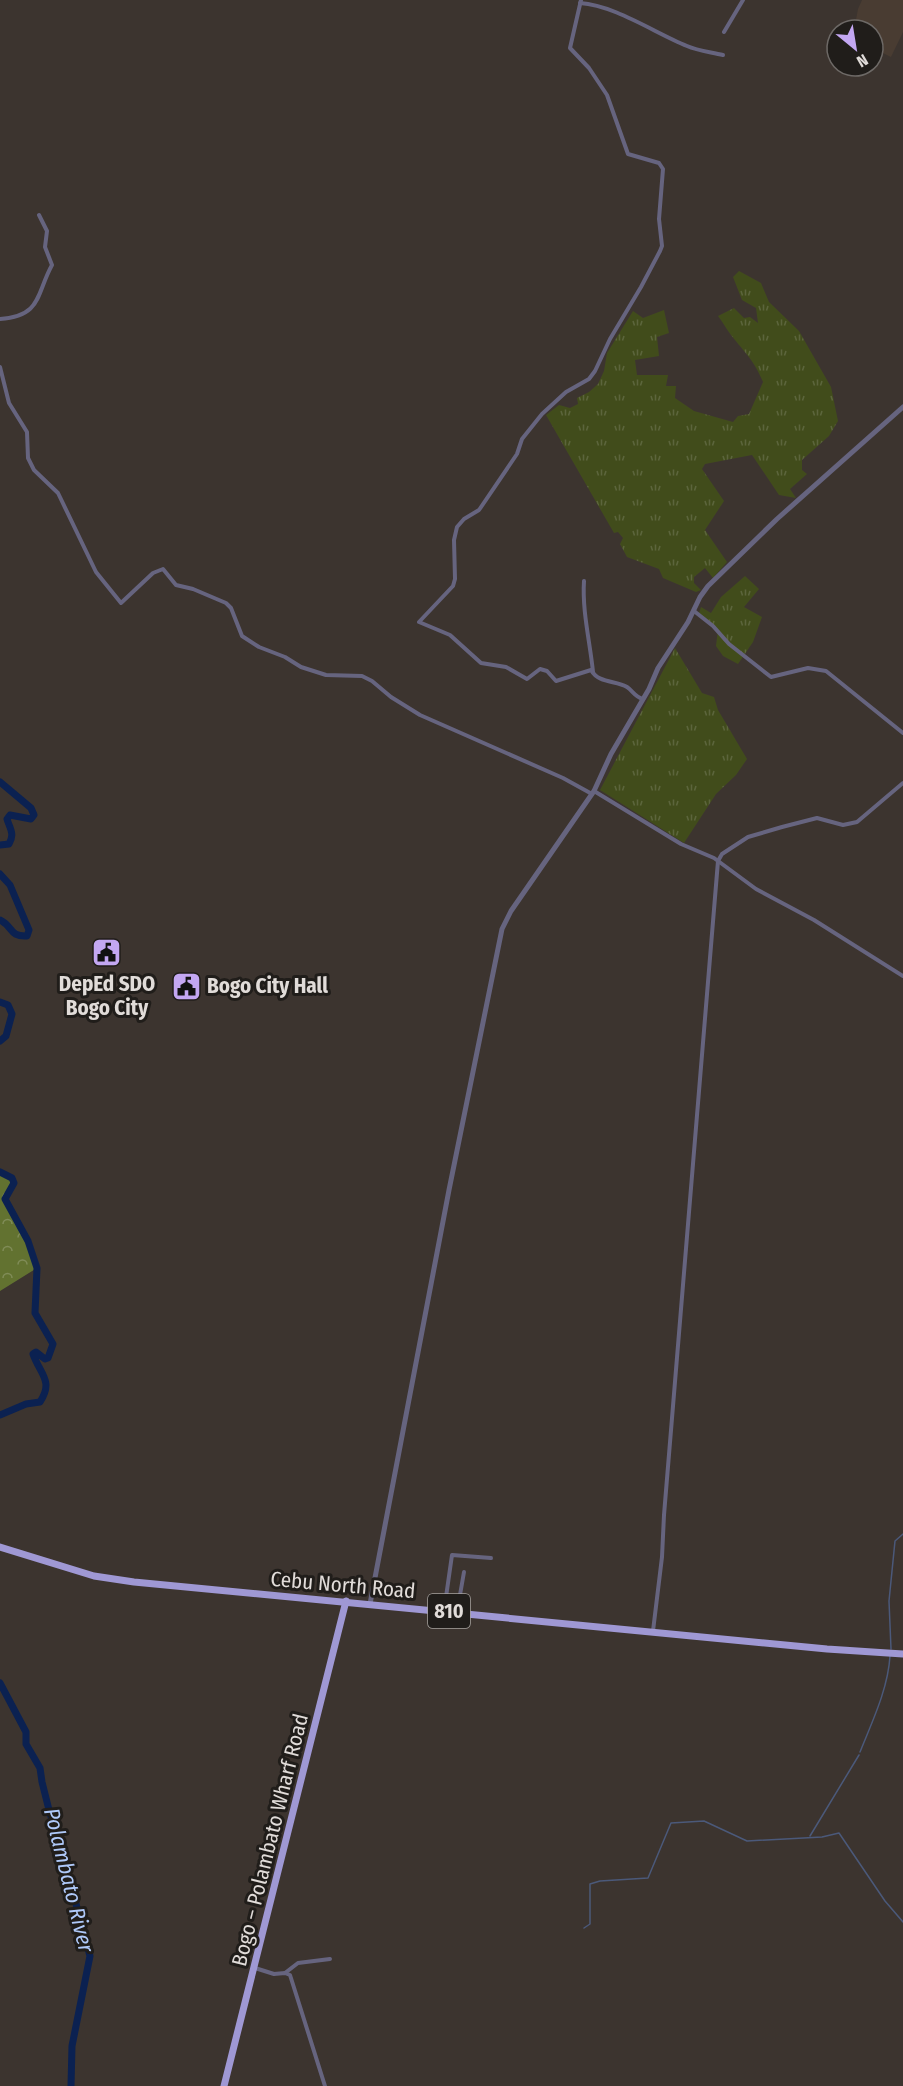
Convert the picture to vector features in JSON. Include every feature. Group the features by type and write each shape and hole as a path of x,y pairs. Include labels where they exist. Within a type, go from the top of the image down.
{"highway":[{"name":"Cebu North Road","path":"0,1547 94,1576 111,1579 827,1649 903,1654"},
{"name":"Bogo – Polambato Wharf Road","path":"224,2086 346,1601"}],"street":[{"path":"724,32 743,0"},
{"path":"643,699 632,694 625,686 593,675 591,670 556,681 547,671 540,669 527,679 521,677 506,667 481,663 450,635 419,622 453,586 455,579 454,540 457,527 464,519 479,510 517,454 522,439 542,414 566,392 589,379 595,371 662,246 659,219 663,169 659,163 628,154 607,95 590,68 570,48 580,2 592,4 646,25 688,47 723,55"},
{"path":"0,319 14,318 34,306 52,265 45,246 47,231 39,215"},
{"path":"0,367 9,403 27,432 28,458 34,470 58,494 96,572 121,603 153,573 163,569 176,585 193,589 226,603 231,608 242,636 259,647 285,657 301,667 326,675 362,676 420,716 593,793 681,844 718,861 756,889 814,920 903,976"},
{"path":"370,1604 449,1190 502,929 511,911 593,793 610,754 643,699 658,668 708,586 733,560 903,407"},
{"path":"584,581 583,603 590,636 593,675"},
{"path":"694,611 713,626 729,644 771,677 808,669 826,671 903,733"},
{"path":"653,1631 662,1557 718,861 722,854 748,837 782,827 817,818 843,825 857,822 903,783"},
{"path":"444,1611 452,1555 491,1558"},
{"path":"458,1612 464,1572"},
{"path":"285,1973 298,1963 330,1959"},
{"path":"255,1968 274,1974 290,1975 325,2086"}],"shaded area":[{"path":"862,0 903,0 903,32 891,57 885,54 885,18 856,18"}],"green space":[{"path":"739,271 761,283 769,302 799,331 831,387 838,421 829,436 802,460 802,470 807,474 790,489 796,498 779,495 752,455 705,464 702,469 724,501 705,530 727,562 713,578 705,568 694,577 694,583 701,590 696,592 663,578 659,569 627,557 620,544 623,538 618,532 614,533 546,415 559,405 570,408 578,404 577,398 598,384 604,371 607,353 633,311 643,318 664,310 669,333 657,337 659,356 635,360 637,375 668,375 666,386 676,386 675,398 694,411 733,422 738,416 749,414 763,382 753,362 718,316 734,308 744,318 750,317 758,323 756,308 742,300 733,277"},
{"path":"745,576 759,589 744,607 762,617 753,642 738,664 723,656 716,646 718,630 699,613 701,607 711,613 721,597"},
{"path":"675,648 702,693 714,697 718,710 747,759 736,775 716,794 684,843 600,790"},
{"path":"0,1172 12,1178 14,1183 5,1199 28,1241 37,1268 0,1291"}],"waterway":[{"name":"Polambato River","path":"0,782 31,808 34,815 31,819 10,815 7,819 12,837 9,844 0,845"},
{"name":"Polambato River","path":"0,874 10,885 29,930 27,936 17,935 0,920"},
{"name":"Polambato River","path":"0,1002 8,1005 12,1014 6,1036 0,1041"},
{"name":"Polambato River","path":"0,1172 12,1178 14,1183 5,1199 28,1241 37,1268 35,1313 53,1344 48,1358 45,1359 36,1352 33,1354 46,1383 40,1402 26,1404 0,1415"},
{"path":"891,1649 889,1601 895,1541 903,1534"},
{"path":"860,1752 883,1693 890,1656"},
{"name":"Polambato River","path":"0,1683 26,1732 26,1744 40,1768 50,1814 90,1956 72,2046 71,2086"},
{"path":"810,1836 859,1755"},
{"path":"584,1928 590,1924 590,1884 600,1881 648,1878 671,1823 704,1821 747,1841 822,1837 839,1833 885,1901 903,1922"}],"place":[{"name":"DepEd SDO Bogo City","path":"107,953"},
{"name":"Bogo City Hall","path":"186,986"}]}
